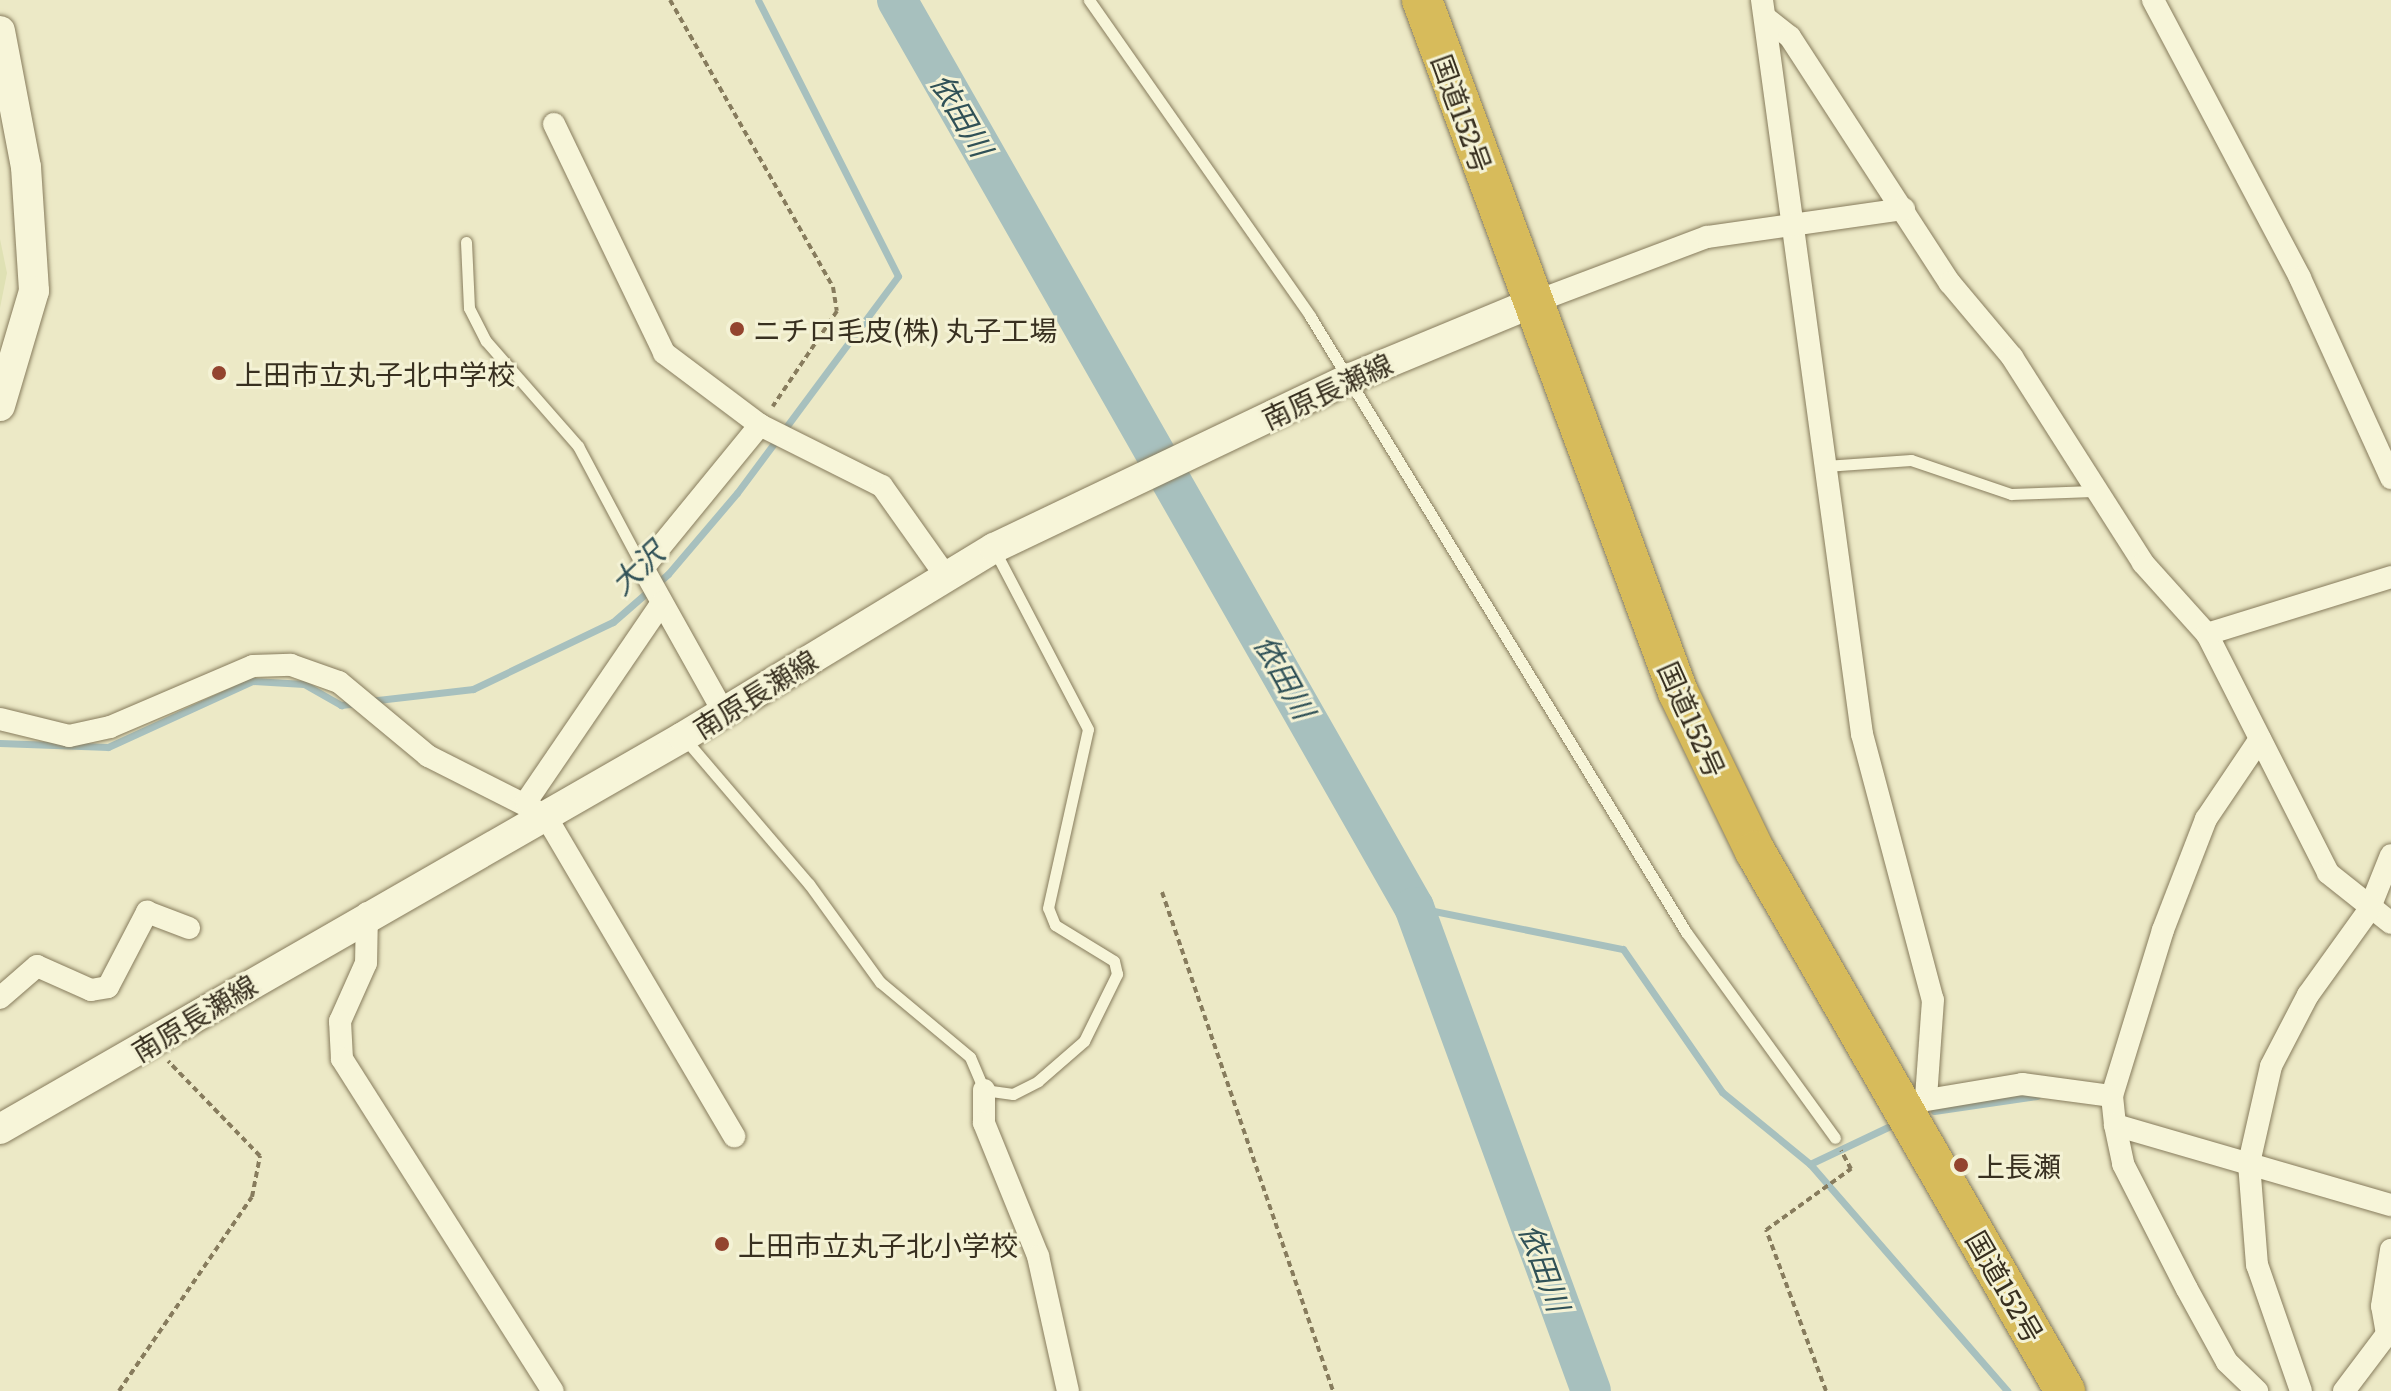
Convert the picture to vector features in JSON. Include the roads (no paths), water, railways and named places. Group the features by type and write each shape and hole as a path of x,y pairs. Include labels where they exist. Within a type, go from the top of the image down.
{"highway":[{"name":"国道152号","path":"1422,0 1678,692 1755,851 1914,1103 2065,1391"}],"main road":[{"path":"0,31 6,110 26,167 34,291 0,406"},
{"name":"南原長瀬線","path":"0,1128 151,1043 536,809 683,737 994,548 1351,378 1532,303"}],"street":[{"path":"2153,0 2300,278 2391,478"},
{"path":"1764,10 1790,37 1950,283 2012,357 2093,491 2207,634 2328,873 2369,910 2391,923"},
{"path":"1764,10 1862,734 1933,1000 1914,1103 2053,1084 2112,1096"},
{"path":"554,124 664,353 760,425 882,486 945,575"},
{"path":"1532,303 1707,237 1904,209"},
{"path":"724,713 643,568 760,425"},
{"path":"2207,634 2391,577"},
{"path":"536,809 661,604"},
{"path":"0,719 69,736 110,727 253,666 291,665 339,682 428,756 536,809 734,1136"},
{"path":"2257,1391 2227,1362 2123,1164 2112,1096 2206,819 2260,739"},
{"path":"2301,1391 2257,1265 2249,1163 2271,1066 2308,995 2369,910 2391,855"},
{"path":"0,998 37,966 91,990 108,987 147,912 189,928"},
{"path":"367,913 366,963 340,1021 342,1059 553,1391"},
{"path":"984,1090 984,1123 1038,1256 1068,1391"},
{"path":"2115,1125 2391,1205"},
{"path":"2344,1391 2389,1334 2382,1306 2391,1250"}],"lane":[{"path":"1089,0 1351,378 1686,932 1835,1138"},
{"path":"466,242 469,308 486,341 578,446 643,568"},
{"path":"1824,466 1911,460 2011,494 2093,491"},
{"path":"683,737 809,884 880,982 970,1057 984,1090 1013,1094 1038,1081 1084,1041 1117,974 1114,961 1055,925 1048,908 1088,729 994,548"}],"waterway":[{"name":"大沢","path":"369,701 473,689 613,622 668,574 737,493 898,276 758,0"},
{"name":"依田川","path":"897,0 1414,907 1591,1391"},
{"name":"大沢","path":"0,743 108,747 252,681 304,684 341,705 357,703"},
{"path":"1414,907 1623,949 1722,1092 1810,1164 2007,1391"},
{"path":"1934,1111 2037,1096"},
{"path":"1810,1164 1892,1125"}],"place":[{"name":"ニチロ毛皮(株) 丸子工場","path":"737,329"},
{"name":"上田市立丸子北中学校","path":"219,373"},
{"name":"上長瀬","path":"1961,1165"},
{"name":"上田市立丸子北小学校","path":"722,1244"}]}
